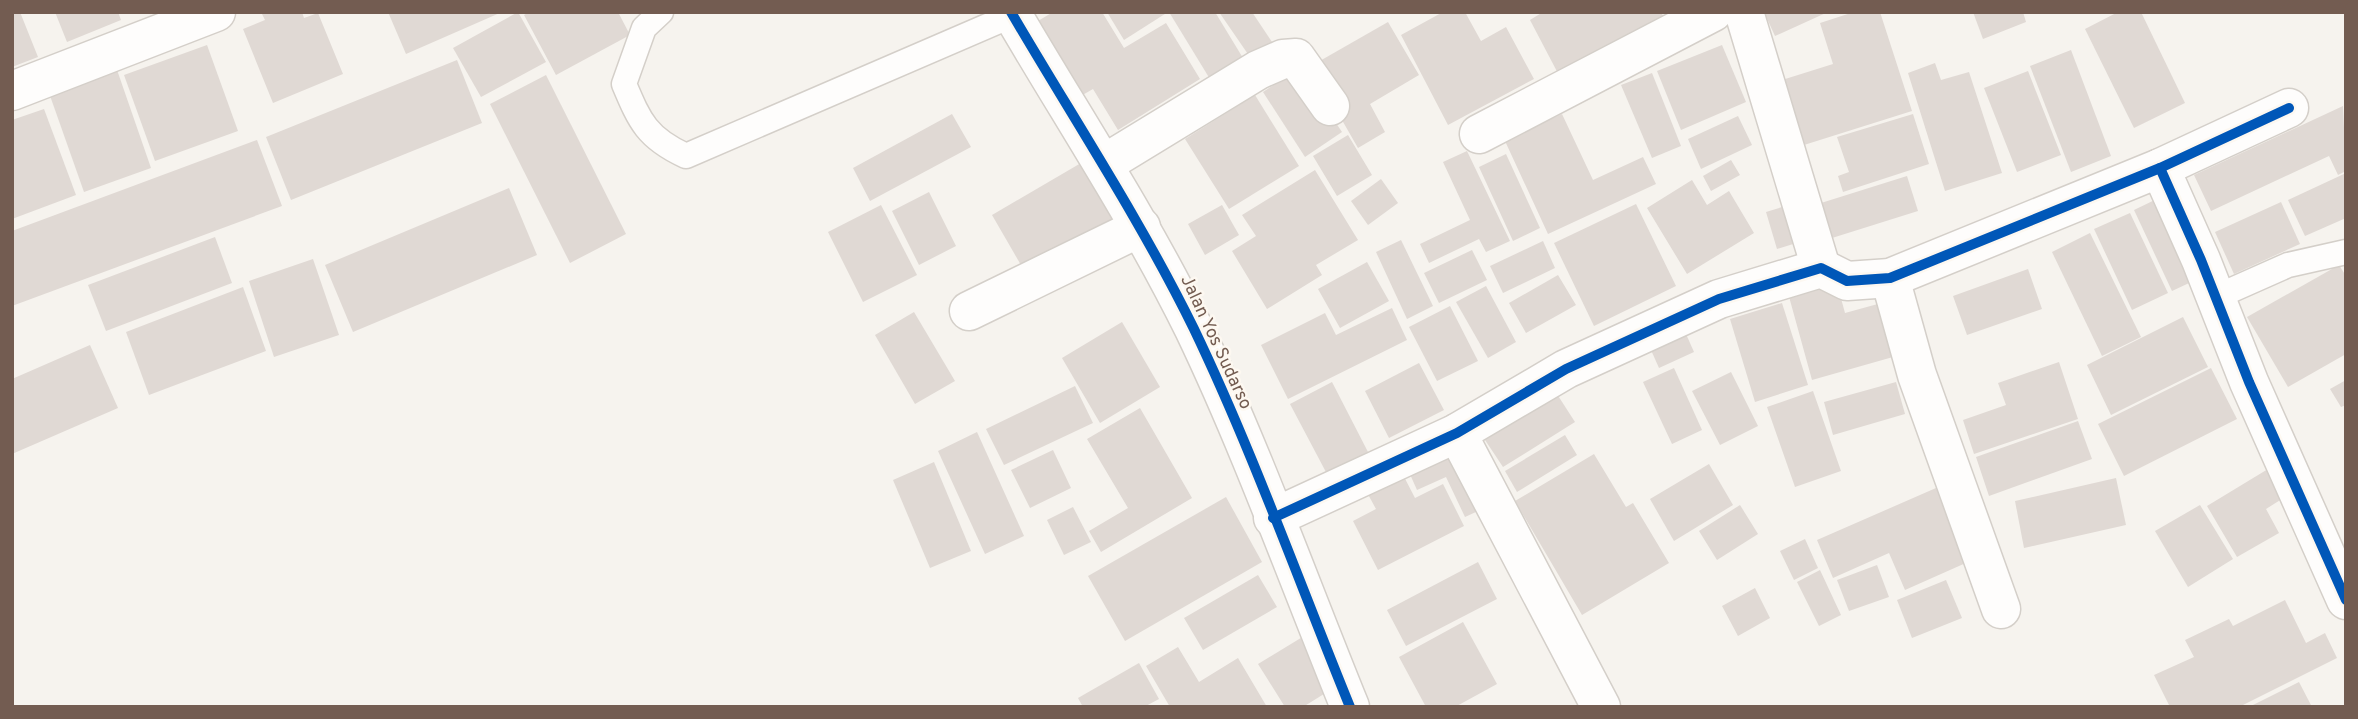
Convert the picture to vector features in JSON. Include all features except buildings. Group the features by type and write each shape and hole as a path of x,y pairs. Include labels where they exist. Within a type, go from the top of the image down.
{"street":[{"path":"12,91 216,12"},
{"path":"1479,134 1713,12"},
{"path":"1744,12 1821,268"},
{"name":"Jalan Yos Sudarso","path":"1014,13 1141,227 1194,330 1236,425 1350,707"},
{"path":"1104,164 1258,70 1283,59 1296,58 1330,106"},
{"path":"1273,518 1457,433 1566,369 1719,299 1821,268 1847,281 1890,278 2160,169 2289,108"},
{"path":"2160,169 2216,297 2249,382 2346,600"},
{"path":"969,311 1141,227"},
{"path":"1890,278 1917,375 2001,609"},
{"path":"1457,433 1601,707"}],"lane":[{"path":"661,12 645,28 624,84 638,118 649,133 660,144 686,156 1014,13"},
{"path":"2216,297 2288,265 2346,252"}],"cycle path":[{"path":"1011,12 1129,208 1194,329 1255,469 1350,707"},
{"path":"1273,518 1457,433 1566,369 1719,299 1821,268 1847,281 1890,278 2160,168 2289,108"},
{"path":"2160,168 2201,260 2249,382 2346,600"}]}
